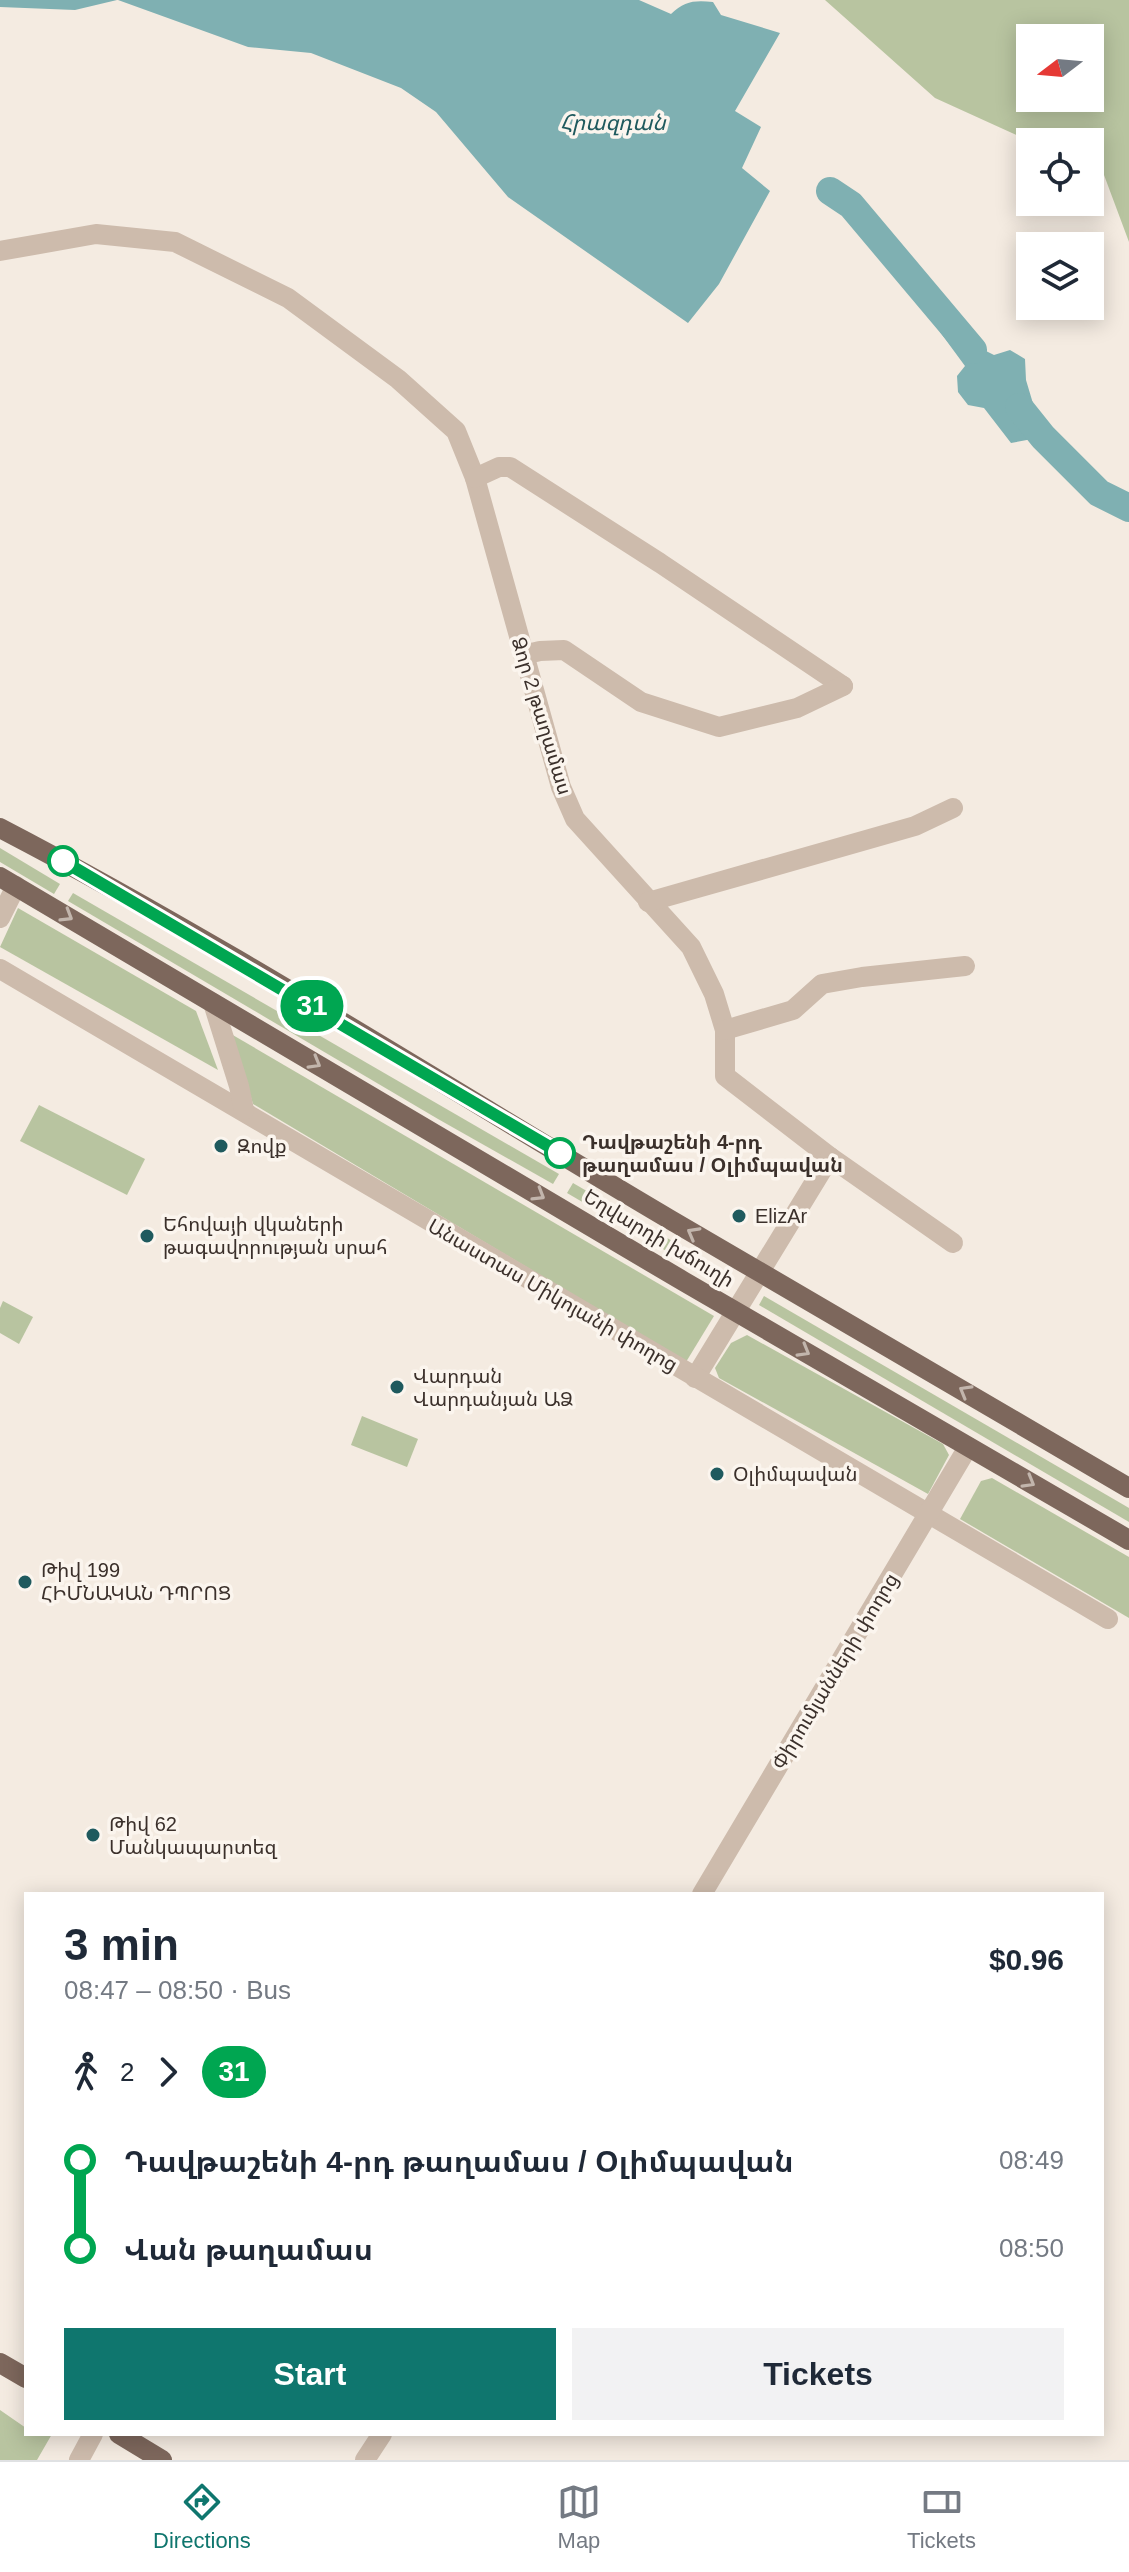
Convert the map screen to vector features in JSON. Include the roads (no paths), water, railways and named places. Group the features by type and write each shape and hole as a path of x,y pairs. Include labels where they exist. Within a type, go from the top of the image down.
{"main road":[{"name":"Եղվարդի խճուղի","path":"0,828 87,874 1129,1488"},
{"name":"Եղվարդի խճուղի","path":"8,882 1129,1540"},
{"path":"0,2350 24,2364"},
{"path":"0,2363 24,2377"},
{"path":"122,2436 162,2460"},
{"path":"141,2436 181,2460"}],"street":[{"name":"Ձոր 2 թաղամաս","path":"0,251 96,234 175,242 288,298 398,379 456,431 475,478 561,787 575,819 691,947 714,994 725,1030 725,1076 830,1157"},
{"path":"475,478 499,467 510,467 693,584 843,686 797,708 719,727 641,702 564,650 523,655"},
{"path":"648,902 915,826 953,808"},
{"path":"0,918 8,882"},
{"path":"725,1030 793,1010 822,984 965,966"},
{"name":"Անաստաս Միկոյանի փողոց","path":"0,969 1108,1619"},
{"path":"213,1003 244,1110"},
{"path":"695,1378 830,1157 953,1243"},
{"name":"Փիրումյանների փողոց","path":"703,1892 968,1447"},
{"path":"79,2460 92,2436"},
{"path":"365,2460 381,2436"}],"water":[{"path":"0,0 117,0 75,10 0,7"},
{"name":"Հրազդան","path":"118,0 639,0 671,14 690,2 713,2 721,15 780,33 735,111 761,127 742,168 770,191 719,284 688,323 508,197 436,112 401,88 311,53 248,47"},
{"path":"960,315 986,351 994,355 1010,350 1025,359 1026,380 1043,437 1011,443 984,408 968,405 958,392 957,376 965,366 940,332 948,320"}],"waterway":[{"name":"Հրազդան","path":"830,191 851,205 973,350"},
{"name":"Հրազդան","path":"1019,407 1043,437 1099,493 1129,508"}],"place":[{"name":"Զովք","path":"221,1146"},
{"name":"Դավթաշենի 4-րդ թաղամաս / Օլիմպավան","path":"560,1153"},
{"name":"ElizAr","path":"739,1216"},
{"name":"Եհովայի վկաների թագավորության սրահ","path":"147,1236"},
{"name":"Վարդան Վարդանյան ԱՁ","path":"397,1387"},
{"name":"Օլիմպավան","path":"717,1474"},
{"name":"Թիվ 199 ՀԻՄՆԱԿԱՆ ԴՊՐՈՑ","path":"25,1582"},
{"name":"Թիվ 62 Մանկապարտեզ","path":"93,1835"}]}
